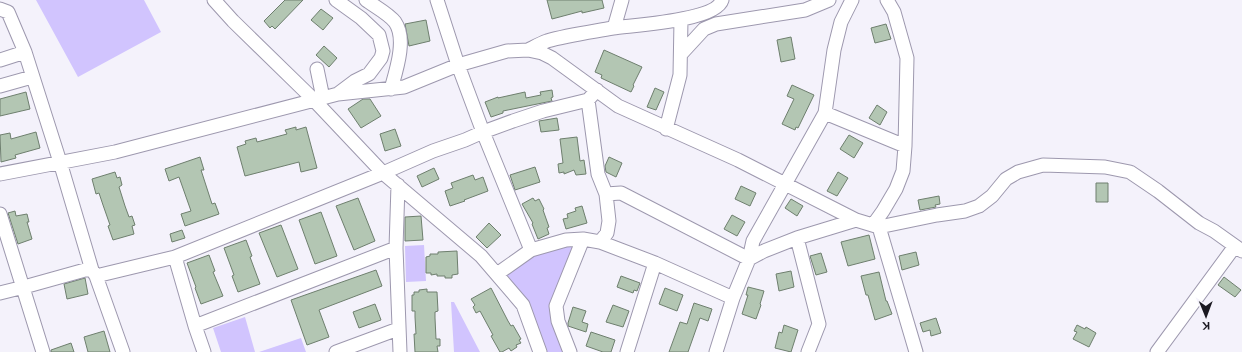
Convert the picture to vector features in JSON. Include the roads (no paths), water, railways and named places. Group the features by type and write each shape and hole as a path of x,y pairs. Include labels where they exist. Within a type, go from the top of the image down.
{"street":[{"path":"214,0 233,21 318,99 383,173 481,256 522,305 540,352"},
{"path":"336,0 361,18 379,35 383,51 381,58 369,74 355,81 338,94"},
{"path":"366,0 396,22 399,30 401,40 398,63 391,89"},
{"path":"438,0 458,66 531,250"},
{"path":"614,28 622,0"},
{"path":"528,50 546,41 614,28 681,20 714,9 721,4 722,0"},
{"path":"681,54 704,30 716,24 805,10 829,0"},
{"path":"716,352 732,298 748,259 753,241 825,113 834,50 841,22 852,0"},
{"path":"887,0 894,12 907,58 905,146 903,171 896,189 876,226 916,352"},
{"path":"5,7 25,52 94,273 123,352"},
{"path":"666,128 680,75 681,20"},
{"path":"0,174 115,152 338,94 404,87 458,66 508,51 528,50 542,53 552,58 592,95 738,160 856,220 876,226 965,211 979,206 992,196 1006,179 1018,172 1043,165 1105,167 1130,172 1158,191 1199,223 1214,231 1238,248 1157,352"},
{"path":"0,60 25,52"},
{"path":"317,69 318,99"},
{"path":"0,86 32,77"},
{"path":"0,292 24,288 84,270 94,273 175,257 383,173 433,151 513,121 592,95"},
{"path":"592,95 598,174 606,194 609,221 607,233 600,242"},
{"path":"825,113 905,146"},
{"path":"398,185 396,248 400,352"},
{"path":"606,194 621,193 748,259"},
{"path":"0,214 43,352"},
{"path":"748,259 797,238 856,220"},
{"path":"797,238 819,324 808,352"},
{"path":"570,352 558,321 556,306 583,239"},
{"path":"497,274 531,250 566,240 583,239 600,242 655,263 732,298"},
{"path":"195,326 396,248"},
{"path":"175,257 204,352"},
{"path":"627,352 655,263"},
{"path":"336,352 398,329"}]}
